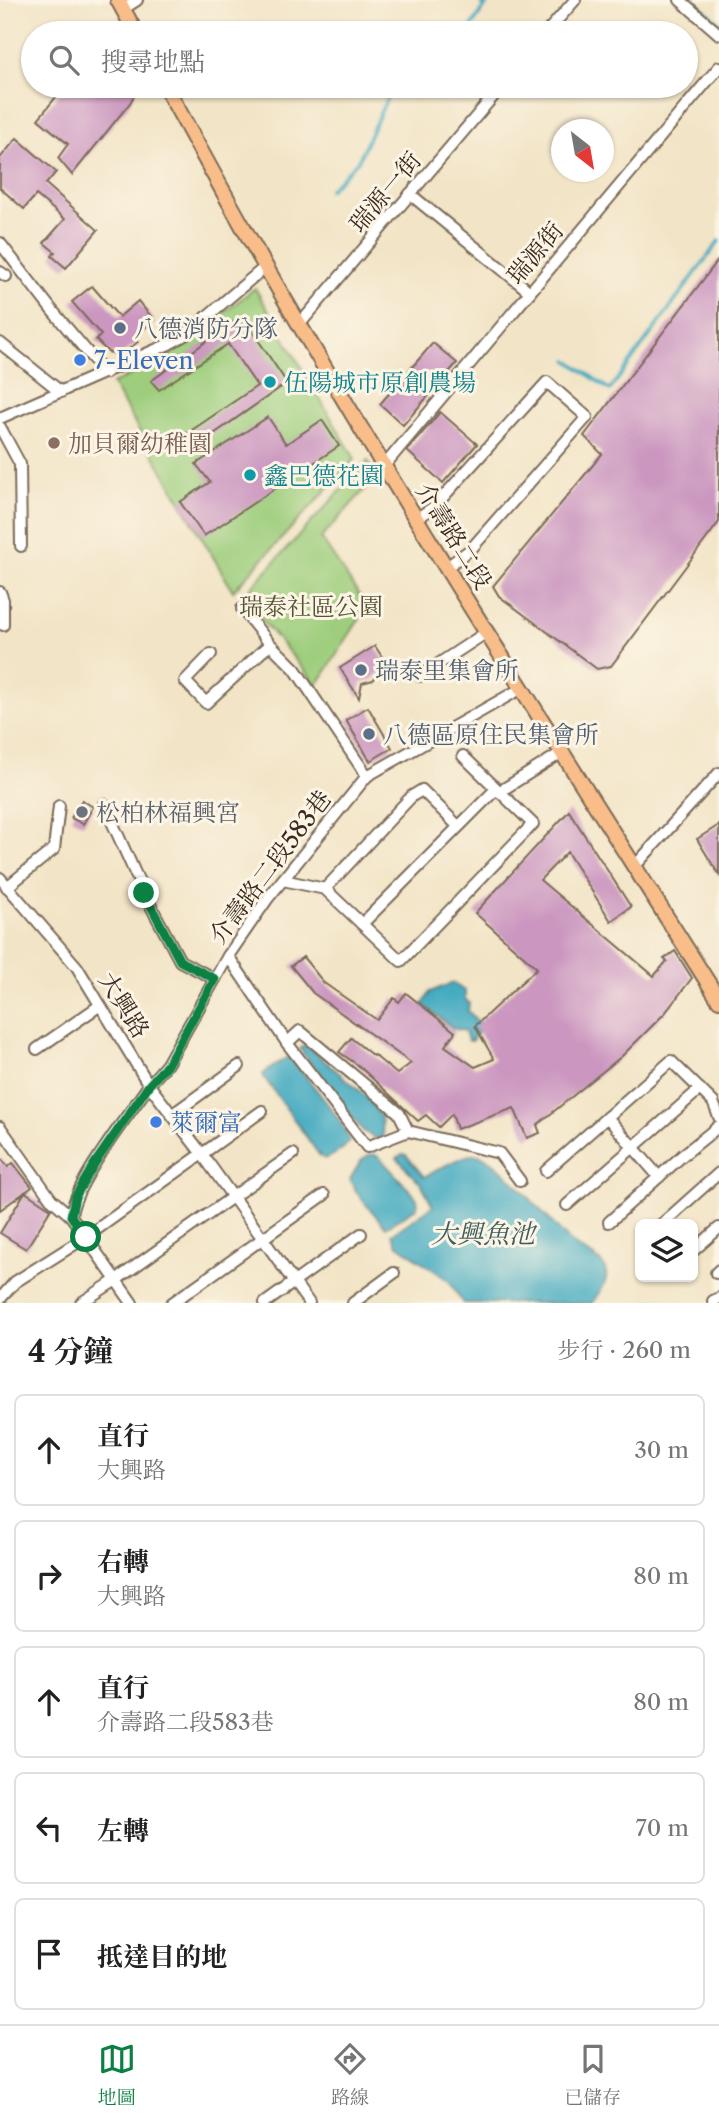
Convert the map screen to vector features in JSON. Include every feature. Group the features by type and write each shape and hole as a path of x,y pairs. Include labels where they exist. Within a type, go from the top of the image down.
{"main road":[{"path":"120,4 129,21"},
{"name":"介壽路二段","path":"172,98 265,267 384,467 561,753 719,1000"}],"street":[{"path":"120,4 137,0"},
{"path":"557,21 575,0"},
{"path":"680,0 719,34"},
{"name":"瑞源街","path":"698,92 719,67"},
{"name":"瑞源一街","path":"299,325 492,98"},
{"name":"瑞源街","path":"384,467 693,98"},
{"path":"410,194 530,292"},
{"path":"0,243 105,373"},
{"path":"0,418 185,335 265,267"},
{"path":"0,343 61,392"},
{"path":"416,519 433,507 547,382 587,417 471,549 447,568"},
{"path":"0,427 20,464 21,546"},
{"path":"0,592 3,600 3,625"},
{"path":"242,608 270,644 295,669 367,776"},
{"path":"420,676 486,632"},
{"path":"211,654 185,681 206,704 270,644"},
{"name":"介壽路二段583巷","path":"149,1085 167,1065 228,956 283,880 367,776 522,688"},
{"path":"362,924 458,826 497,791 561,753"},
{"path":"283,880 325,889 401,961 533,824 463,756"},
{"path":"634,867 719,773"},
{"path":"325,889 412,796 422,790 458,826"},
{"path":"104,804 144,893 180,961 215,979"},
{"path":"4,882 54,849 59,806"},
{"name":"大興路","path":"4,882 77,967 149,1085"},
{"path":"228,956 287,1042 367,1147 408,1132 499,1153 520,1181"},
{"path":"37,1049 99,1006"},
{"path":"287,1042 300,1031 399,1113 408,1132"},
{"path":"546,1171 671,1061 700,1089 716,1100 719,1117"},
{"path":"173,1114 239,1066"},
{"path":"71,1216 75,1197 95,1163 149,1085 173,1114 309,1303"},
{"path":"567,1205 700,1089"},
{"path":"0,1299 15,1282 86,1237 262,1111"},
{"path":"607,1117 659,1177"},
{"path":"0,1126 51,1199 71,1216 132,1303"},
{"path":"609,1222 719,1126"},
{"path":"81,1303 293,1154"},
{"path":"668,1219 719,1173"},
{"path":"172,1303 324,1195"},
{"path":"698,1247 719,1228"},
{"path":"265,1303 361,1234"},
{"path":"353,1303 394,1273"},
{"path":"714,1303 713,1301 719,1298"}],"green space":[{"path":"255,288 355,459 233,591 112,384 166,358"},
{"name":"瑞泰社區公園","path":"368,461 376,477 321,538 367,607 317,685 242,597"}],"water":[{"path":"452,983 465,991 465,999 469,1003 468,1011 479,1023 480,1032 476,1033 472,1041 468,1041 465,1031 453,1028 423,1005 430,992"},
{"path":"305,1044 367,1097 381,1117 383,1136 378,1140 363,1131 300,1049"},
{"path":"287,1057 291,1058 341,1123 349,1142 325,1159 320,1156 264,1077 263,1074"},
{"name":"大興魚池","path":"371,1154 378,1156 416,1197 418,1203 416,1208 386,1227 361,1198 350,1179 361,1161"},
{"name":"大興魚池","path":"402,1154 406,1155 424,1177 472,1155 488,1159 500,1168 572,1243 602,1264 606,1278 593,1303 463,1303 449,1281 397,1244 392,1234 433,1206 422,1185 397,1158"}],"building":[{"path":"55,98 133,98 72,175 58,158 68,144 38,119"},
{"path":"17,138 56,172 46,184 98,230 66,268 52,256 55,252 44,243 65,219 36,195 24,209 0,188 0,158"},
{"path":"719,259 719,522 611,666 597,669 499,596 493,586 602,454 584,436"},
{"name":"八德消防分隊","path":"92,286 119,317 138,301 154,320 134,338 138,342 121,355 108,352 96,340 101,335 72,302"},
{"name":"伍陽城市原創農場","path":"242,316 287,383 195,447 186,434 257,386 228,344 159,390 151,381"},
{"path":"433,343 457,363 403,425 380,404"},
{"path":"440,412 477,444 443,483 407,451"},
{"name":"鑫巴德花園","path":"268,417 286,444 322,420 339,446 204,536 180,502 210,482 196,464"},
{"name":"瑞泰里集會所","path":"375,646 397,680 381,671 373,680 362,683 359,698 340,668"},
{"name":"八德區原住民集會所","path":"368,707 392,748 370,761 346,720"},
{"name":"松柏林福興宮","path":"82,800 93,807 83,824 71,818"},
{"path":"569,811 631,907 611,921 567,852 540,880 654,976 667,961 664,959 675,951 692,978 665,1013 622,1056 537,1125 540,1133 527,1138 514,1108 457,1129 452,1114 439,1127 426,1115 418,1121 359,1066 339,1052 351,1038 397,1074 411,1063 313,993 291,966 303,957 324,983 377,1020 394,998 399,1002 406,993 455,1032 445,1046 475,1067 494,1059 475,1026 537,968 475,913"},
{"path":"719,825 719,875 697,839"},
{"path":"0,1157 8,1167 13,1163 32,1187 0,1210"},
{"path":"25,1192 51,1209 26,1249 0,1233"}],"waterway":[{"path":"480,0 484,8 490,0"},
{"path":"694,0 719,23"},
{"path":"475,21 484,8"},
{"path":"329,190 358,161 387,98"},
{"path":"568,360 610,390 719,241"}],"place":[{"name":"八德消防分隊","path":"120,328"},
{"name":"7-Eleven","path":"80,360"},
{"name":"伍陽城市原創農場","path":"270,382"},
{"name":"加貝爾幼稚園","path":"54,443"},
{"name":"鑫巴德花園","path":"250,475"},
{"name":"瑞泰里集會所","path":"361,670"},
{"name":"八德區原住民集會所","path":"369,734"},
{"name":"松柏林福興宮","path":"82,812"},
{"name":"萊爾富","path":"156,1122"}],"route":[{"path":"86,1237 71,1216 75,1197 149,1085 167,1065 215,979 180,961 144,893"}]}
